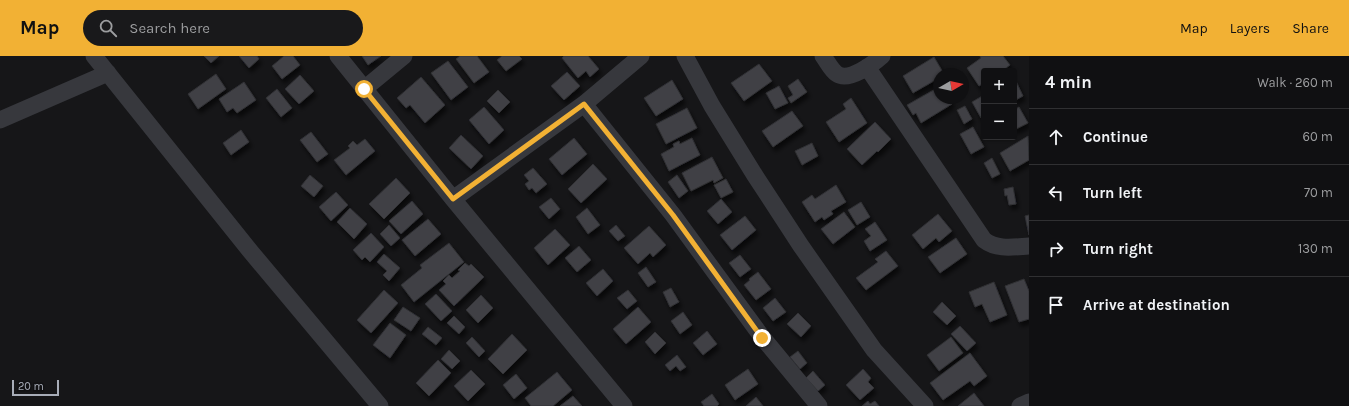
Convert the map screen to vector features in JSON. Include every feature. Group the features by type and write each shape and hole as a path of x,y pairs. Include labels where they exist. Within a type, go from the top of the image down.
{"street":[{"path":"94,56 252,252 380,406"},
{"path":"338,56 453,199 624,406"},
{"path":"364,89 404,56"},
{"path":"453,199 584,104 641,56"},
{"path":"685,56 712,106 801,246 874,350 925,406"},
{"path":"823,56 837,74 844,75 853,74 867,67 882,56"},
{"path":"867,67 984,240 991,245 1003,247 1029,246"},
{"path":"0,120 108,73"},
{"path":"584,104 673,215 762,338 819,406"},
{"path":"1020,406 1029,402"}],"building":[{"path":"204,56 219,56 211,63"},
{"path":"239,56 257,56 259,59 249,68"},
{"path":"284,56 293,56 300,65 282,79 272,66"},
{"path":"362,56 381,56 368,65"},
{"path":"460,56 477,56 489,72 474,83 456,59"},
{"path":"502,56 519,56 522,59 506,71 497,60"},
{"path":"564,56 588,56 599,69 590,77 586,71 578,78 562,58"},
{"path":"980,56 1003,56 1010,65 1006,68 981,68 981,85 979,86 969,71 969,68 967,68 981,58"},
{"path":"934,57 940,68 933,68 933,81 913,93 903,76"},
{"path":"448,61 468,87 451,100 431,73"},
{"path":"759,64 772,81 744,101 731,83"},
{"path":"567,72 580,86 564,100 551,86"},
{"path":"216,74 226,89 198,109 188,94"},
{"path":"300,75 314,91 299,104 285,89"},
{"path":"421,77 445,105 425,123 410,105 406,108 397,98"},
{"path":"798,79 807,92 791,103 788,98 793,95 788,86"},
{"path":"672,80 683,99 656,116 644,98"},
{"path":"244,82 256,100 237,113 233,108 227,112 219,99"},
{"path":"1017,83 1023,96 1017,99"},
{"path":"779,86 788,103 775,109 766,93"},
{"path":"277,89 292,108 281,117 266,98"},
{"path":"498,90 510,102 499,113 487,101"},
{"path":"933,90 933,104 952,104 921,123 916,113 913,115 907,105"},
{"path":"981,97 981,118 972,102"},
{"path":"851,98 867,123 839,142 826,122 846,109 843,104"},
{"path":"965,106 972,119 964,124 957,110"},
{"path":"484,107 504,130 489,144 469,120"},
{"path":"1019,107 1028,123 1017,128 1017,108"},
{"path":"687,108 697,128 666,144 656,124"},
{"path":"792,111 803,126 773,147 762,131"},
{"path":"875,122 891,139 862,165 847,149"},
{"path":"973,127 984,147 971,154 960,134"},
{"path":"241,130 249,142 231,155 223,143"},
{"path":"311,132 328,154 317,162 300,140"},
{"path":"461,135 483,156 471,169 449,148"},
{"path":"1028,136 1029,160 1010,171 1000,153"},
{"path":"574,138 587,154 562,175 549,159"},
{"path":"692,138 700,155 669,171 661,154 674,147 673,144 679,141 680,144"},
{"path":"365,139 375,151 346,175 334,160 350,148 348,146 353,141 357,145"},
{"path":"812,143 818,156 802,165 795,151"},
{"path":"712,157 723,178 714,183 713,180 691,191 682,173"},
{"path":"992,158 1000,174 992,178 984,163"},
{"path":"593,164 607,179 581,203 568,189"},
{"path":"533,168 547,184 536,193 532,188 529,190 525,184 529,181 524,175"},
{"path":"310,175 323,186 314,197 301,186"},
{"path":"677,175 688,191 679,198 668,182"},
{"path":"396,178 410,193 384,219 369,204"},
{"path":"726,179 733,192 721,198 714,185"},
{"path":"836,185 846,202 831,211 833,214 824,220 822,217 815,222 802,202 812,195 815,199"},
{"path":"1013,187 1016,204 1009,205 1004,189"},
{"path":"336,192 348,205 331,221 319,207"},
{"path":"551,198 560,209 549,219 539,207"},
{"path":"721,199 732,212 718,224 707,211"},
{"path":"412,201 423,214 401,234 389,221"},
{"path":"861,202 870,217 857,225 848,210"},
{"path":"350,208 367,224 354,239 337,222"},
{"path":"587,208 600,225 588,234 576,217"},
{"path":"844,212 855,227 833,244 821,229"},
{"path":"938,214 952,231 939,242 936,238 923,249 912,235"},
{"path":"1029,215 1029,235 1025,216"},
{"path":"745,216 756,230 732,250 720,235"},
{"path":"428,219 441,234 415,256 402,240"},
{"path":"875,222 887,240 870,251 864,241 871,236 865,229"},
{"path":"389,225 400,238 391,246 380,234"},
{"path":"616,225 625,236 618,241 609,231"},
{"path":"649,226 666,245 653,257 650,253 638,264 624,248"},
{"path":"555,229 570,245 548,265 534,248"},
{"path":"371,233 384,247 370,262 365,257 362,260 353,250"},
{"path":"956,238 967,254 940,273 928,257"},
{"path":"449,243 464,262 414,302 401,285 422,268 420,265"},
{"path":"579,246 591,260 577,272 565,258"},
{"path":"886,251 898,266 866,290 856,278 878,262 875,259"},
{"path":"384,254 400,268 389,281 383,275 387,271 377,262"},
{"path":"740,255 751,269 740,277 729,263"},
{"path":"465,263 469,266 471,264 484,277 454,306 439,290 446,284 443,281 449,275 452,278 460,271 458,270"},
{"path":"646,267 656,282 648,287 638,273"},
{"path":"603,269 613,281 597,296 586,283"},
{"path":"758,272 771,289 756,300 744,285"},
{"path":"1024,279 1029,291 1029,319 1019,322 1005,286"},
{"path":"994,282 1007,315 990,322 982,304 975,307 969,292"},
{"path":"671,288 679,302 670,307 663,292"},
{"path":"384,290 398,303 371,333 357,320"},
{"path":"628,290 637,301 627,309 617,298"},
{"path":"436,294 452,311 441,321 425,304"},
{"path":"481,295 493,308 478,323 466,310"},
{"path":"775,298 786,312 773,321 763,308"},
{"path":"942,302 956,316 947,325 933,312"},
{"path":"403,307 420,318 411,331 394,320"},
{"path":"638,307 651,322 626,344 613,329"},
{"path":"683,312 692,325 680,334 671,321"},
{"path":"798,313 811,326 801,337 787,324"},
{"path":"454,316 465,327 459,334 447,323"},
{"path":"390,323 406,335 390,358 373,345"},
{"path":"960,326 976,343 967,351 951,334"},
{"path":"428,327 442,338 436,345 422,334"},
{"path":"707,331 717,344 703,355 693,343"},
{"path":"655,332 666,343 655,354 645,342"},
{"path":"512,334 527,350 503,374 488,359"},
{"path":"472,337 485,351 479,357 466,343"},
{"path":"951,337 963,353 939,371 927,355"},
{"path":"449,350 460,361 452,369 441,359"},
{"path":"798,351 807,363 800,369 790,357"},
{"path":"970,353 987,376 974,386 970,381 943,400 930,383"},
{"path":"677,355 686,367 680,371 676,366 670,371 665,365"},
{"path":"438,360 451,373 429,396 416,383"},
{"path":"748,369 758,384 735,400 725,385"},
{"path":"863,369 871,378 868,382 874,388 860,400 846,385"},
{"path":"471,370 485,384 468,401 454,386"},
{"path":"813,371 825,385 818,391 806,378"},
{"path":"557,372 572,390 553,406 531,406 525,398"},
{"path":"516,374 527,388 514,399 503,385"},
{"path":"974,393 984,406 958,406"},
{"path":"712,394 719,404 717,406 704,406 701,402"},
{"path":"573,396 582,406 560,406"},
{"path":"756,397 763,406 746,406"},
{"path":"868,401 870,404 875,401 879,406 862,406"}],"route":[{"path":"364,89 453,199 584,104 673,215 762,338"}]}
